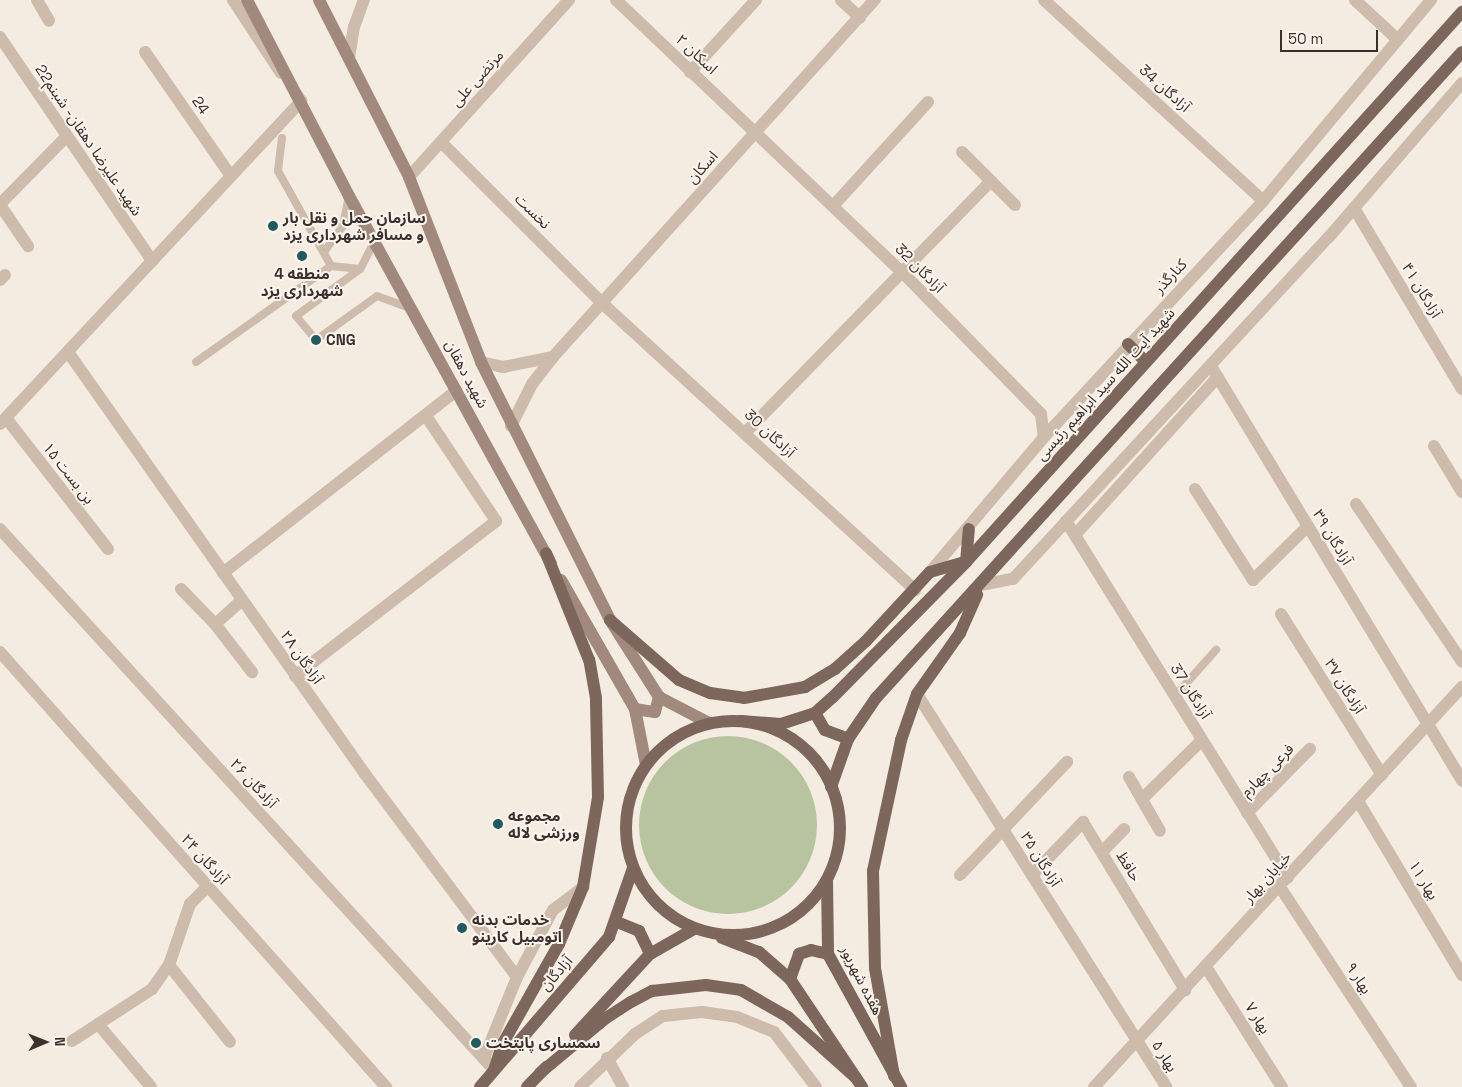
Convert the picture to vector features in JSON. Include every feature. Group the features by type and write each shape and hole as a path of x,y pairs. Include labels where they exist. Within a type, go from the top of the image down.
{"main road":[{"name":"شهید دهقان","path":"247,0 374,242 420,319 456,391 635,709 646,765"},
{"name":"شهید دهقان","path":"319,0 409,177 481,362 512,426 610,620 659,697"},
{"name":"شهید آیت الله سید ابراهیم رئیسی","path":"741,721 781,724 815,713 966,562 1462,12"},
{"path":"831,787 848,739 876,698 981,585 1462,52"},
{"path":"1128,344 1146,362"},
{"path":"610,620 679,680 710,693 744,698 805,687 835,669 915,590 930,572 966,562 969,529"},
{"path":"494,1070 502,1046 559,944 583,887 598,797 596,698 589,660 546,553"},
{"path":"894,1076 875,968 873,871 901,740 917,694 960,633 981,585"},
{"path":"635,709 655,712 659,697 710,723"},
{"path":"815,713 825,730 848,739"},
{"path":"713,934 760,932 786,922 807,906 827,880 838,842 839,818 831,787 816,762 795,741 769,727 741,721 710,723 678,737 646,765 630,797 626,833 633,868 647,893 668,914 694,929 713,934 759,952 790,979 858,1082"},
{"name":"آزادگان","path":"480,1087 609,937 617,922 633,868"},
{"name":"هفده شهریور","path":"827,880 828,954 901,1087"},
{"path":"617,922 639,931 650,954"},
{"path":"527,1087 650,954 694,929"},
{"path":"790,979 799,954 811,950 828,954"},
{"path":"540,1073 606,1018 631,1002 652,992 706,985 741,990 788,1017 858,1082"}],"street":[{"path":"37,0 49,21"},
{"path":"3,421 301,101 233,0"},
{"path":"349,58 354,27 364,0"},
{"name":"مرتضی علی","path":"409,177 569,0"},
{"name":"اسکان ۲","path":"616,0 690,72 757,131"},
{"path":"690,72 756,0"},
{"path":"841,0 860,18"},
{"name":"اسکان","path":"512,426 532,384 553,357 876,0"},
{"name":"آزادگان 34","path":"1044,0 1263,201"},
{"path":"1355,0 1396,38"},
{"name":"کنارگذر","path":"930,572 969,529 1044,437 1128,344 1263,201 1396,38 1431,0"},
{"name":"شهید علیرضا دهقان- شبنم22","path":"0,39 152,261"},
{"name":"24","path":"145,52 231,176"},
{"path":"981,585 1013,579 1211,366 1354,208 1462,83"},
{"path":"833,206 928,102"},
{"name":"آزادگان 32","path":"757,131 904,273 1041,414 1044,437"},
{"path":"28,246 0,205 67,136"},
{"name":"نخست","path":"441,142 602,303"},
{"path":"962,152 1014,205"},
{"path":"745,433 904,273 991,181"},
{"name":"آزادگان ۴۱","path":"1354,208 1462,389"},
{"name":"آزادگان 30","path":"602,303 915,590"},
{"name":"۲۸ آزادگان","path":"68,352 295,676 517,977"},
{"path":"481,362 503,367 553,357"},
{"name":"آزادگان ۳۹","path":"1211,366 1462,781"},
{"path":"1074,535 1218,377"},
{"path":"223,573 456,391"},
{"path":"295,676 496,521 426,416"},
{"name":"بن بست ۱۵","path":"3,421 108,548"},
{"path":"1434,446 1462,492"},
{"path":"1195,489 1253,580 1308,526"},
{"path":"1356,504 1462,662"},
{"name":"آزادگان 37","path":"1066,521 1247,813 1284,883"},
{"name":"۲۶ آزادگان","path":"0,529 494,1070"},
{"path":"181,589 215,624 252,672"},
{"path":"215,624 242,600"},
{"name":"آزادگان ۳۷","path":"1281,614 1382,775"},
{"name":"۲۴ آزادگان","path":"0,652 386,1087"},
{"name":"خیابان بهار","path":"1094,1087 1284,883 1462,687"},
{"name":"آزادگان ۳۵","path":"917,694 1137,1042"},
{"path":"1142,799 1202,740"},
{"name":"فرعی چهارم","path":"1247,813 1310,749"},
{"path":"960,875 1067,762"},
{"path":"1129,777 1160,831"},
{"name":"بهار ۱۱","path":"1358,801 1462,975"},
{"name":"حافظ","path":"1032,875 1083,822 1185,990"},
{"path":"1102,852 1124,829"},
{"name":"بهار ۹","path":"1284,883 1411,1087"},
{"path":"72,1041 152,989 169,966 190,904 208,886"},
{"path":"484,1058 517,977 553,910 583,887"},
{"path":"169,966 230,1042"},
{"name":"بهار ۷","path":"1206,967 1282,1087"},
{"path":"580,1087 607,1058 663,1016 702,1012 728,1016 774,1032 816,1087"},
{"path":"98,1024 151,1087"},
{"name":"بهار ۵","path":"1137,1042 1166,1087"},
{"path":"607,1058 623,1087"}],"lane":[{"path":"282,138 278,171 331,266"},
{"path":"324,252 344,226 349,196"},
{"path":"374,242 360,269 296,316 316,340 377,296 401,302 420,319"},
{"path":"196,362 331,266 360,269"},
{"path":"1175,696 1216,650"}],"green space":[{"path":"728,736 762,743 777,751 791,762 802,776 810,791 817,825 810,859 802,874 791,888 777,899 762,907 728,914 694,907 679,899 665,888 654,874 646,859 639,825 646,791 654,776 665,762 679,751 694,743"}],"place":[{"name":"سازمان حمل و نقل بار و مسافر شهرداری یزد","path":"273,226"},
{"name":"منطقه 4 شهرداری یزد","path":"302,256"},
{"name":"CNG","path":"316,340"},
{"name":"مجموعه ورزشی لاله","path":"498,824"},
{"name":"خدمات بدنه اتومبیل کارینو","path":"462,928"},
{"name":"سمساری پایتخت","path":"476,1043"}]}
